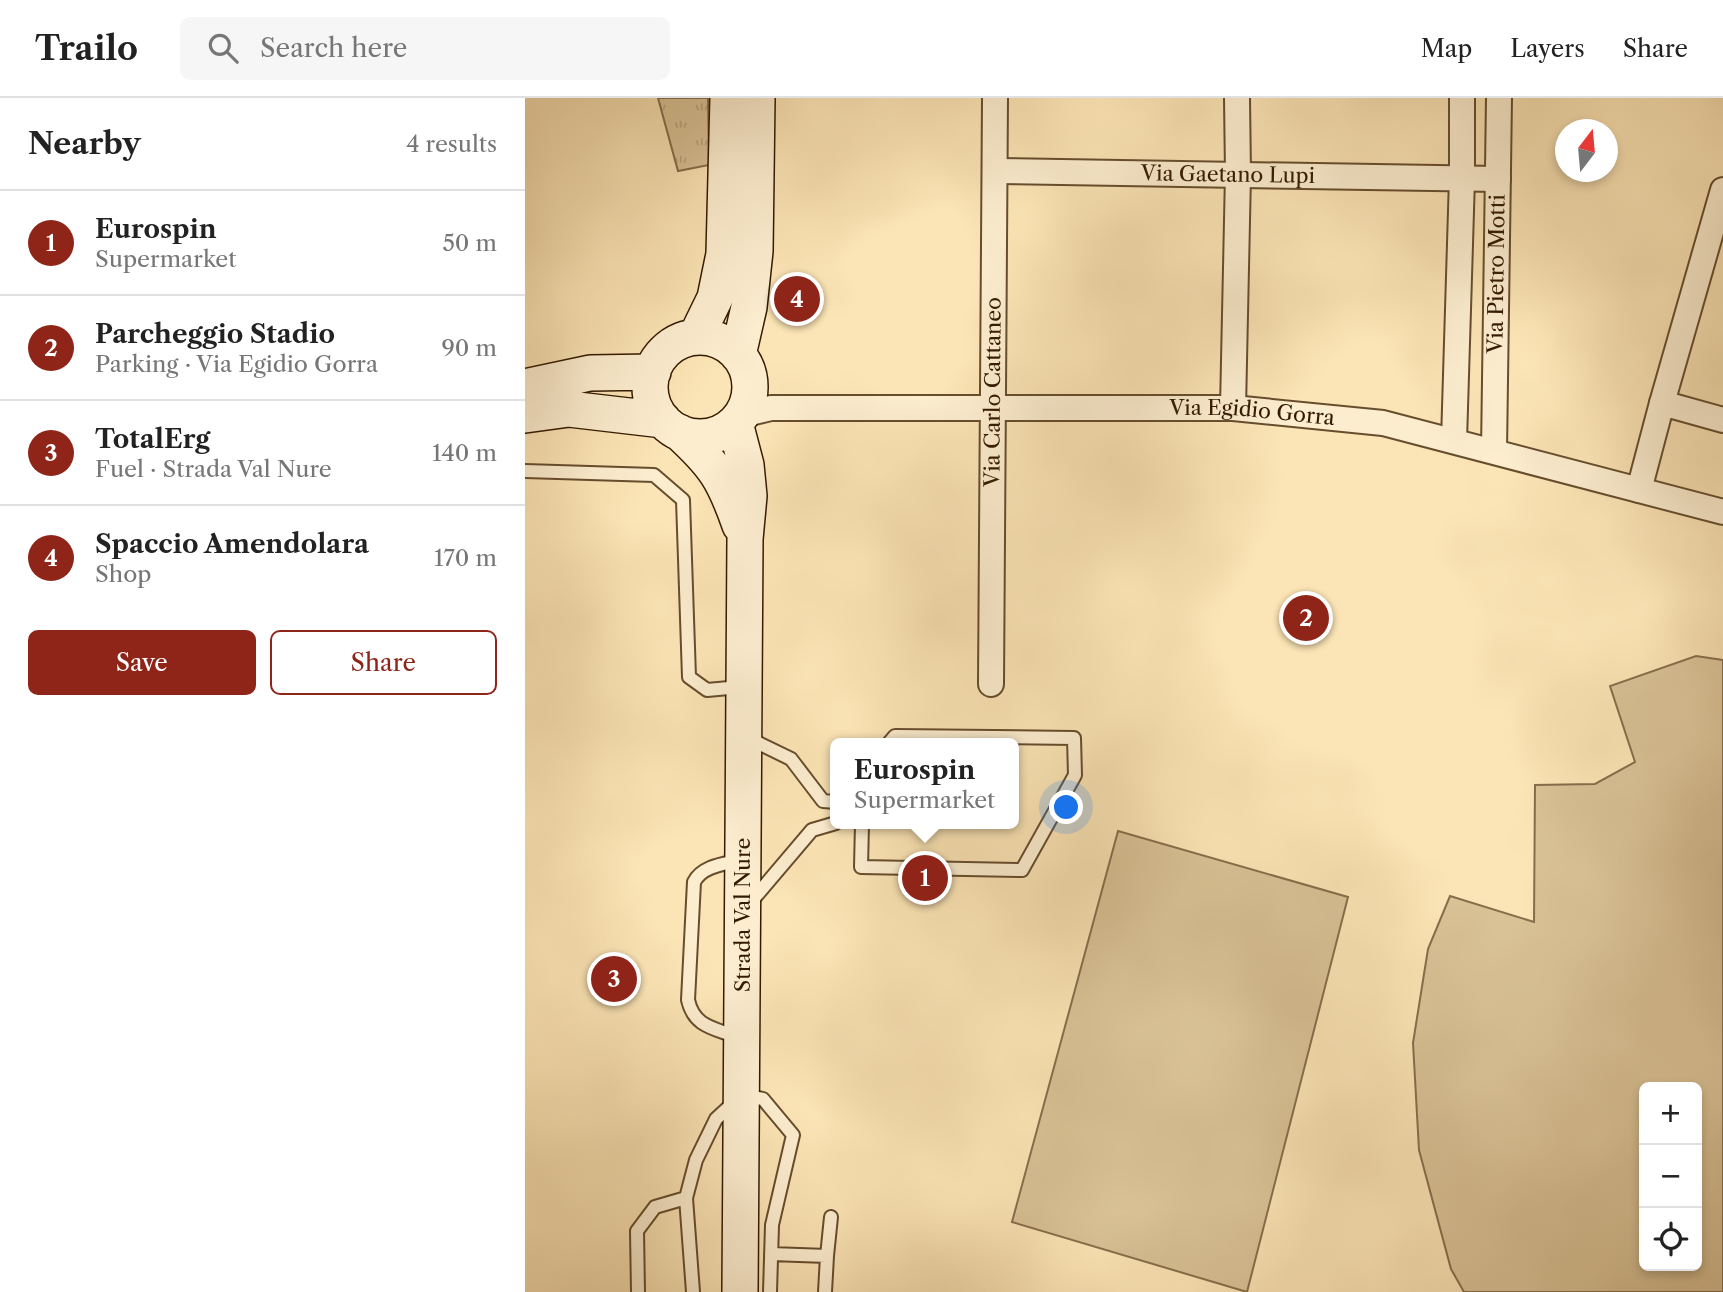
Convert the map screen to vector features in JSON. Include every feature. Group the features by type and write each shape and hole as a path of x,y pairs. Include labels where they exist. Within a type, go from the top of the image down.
{"main road":[{"path":"696,337 715,298 724,254 728,98"},
{"path":"738,355 749,307 754,261 757,98"},
{"path":"525,415 569,409 671,426 693,436 722,432 749,410 750,381 746,367 738,355 726,345 712,339 696,337 669,348 659,359 650,389 654,405 671,426 704,455 720,476 745,539"},
{"path":"525,387 590,373 653,372"},
{"name":"Strada Val Nure","path":"740,1292 745,539 749,496 746,465 749,410"}],"street":[{"name":"Via Carlo Cattaneo","path":"991,684 995,98"},
{"path":"1233,408 1237,98"},
{"name":"Via Pietro Motti","path":"1454,441 1462,98"},
{"name":"Via Pietro Motti","path":"1495,451 1499,98"},
{"name":"Via Gaetano Lupi","path":"995,171 1498,179"},
{"path":"1639,489 1723,190"},
{"path":"1662,403 1723,420"},
{"name":"Via Egidio Gorra","path":"749,410 1233,408 1383,423 1723,512"}],"lane":[{"path":"525,471 654,475 683,500 689,677 708,690 744,686"},
{"path":"744,736 791,759 823,801 830,802"},
{"path":"862,829 861,867 1022,870 1075,775 1074,738 893,738"},
{"path":"743,911 812,830 830,825"},
{"path":"742,1038 700,1023 691,1013 688,1000 694,882 698,874 707,869 743,859"},
{"path":"693,1292 686,1198 696,1160 716,1119 742,1095 763,1099 793,1135 772,1225 771,1292"},
{"path":"638,1292 637,1231 655,1207 686,1198"},
{"path":"825,1292 831,1217"},
{"path":"771,1254 827,1256"}],"green space":[{"path":"658,98 708,98 709,165 678,171"},
{"path":"1696,656 1723,660 1723,1292 1464,1292 1451,1269 1419,1150 1413,1043 1428,949 1450,896 1534,922 1535,785 1595,784 1635,762 1610,686"},
{"path":"1118,831 1348,897 1247,1292 1012,1222"}],"place":[{"name":"Spaccio Amendolara","path":"797,299"},
{"name":"Parcheggio Stadio","path":"1306,618"},
{"name":"Eurospin","path":"925,878"},
{"name":"TotalErg","path":"614,979"}]}
